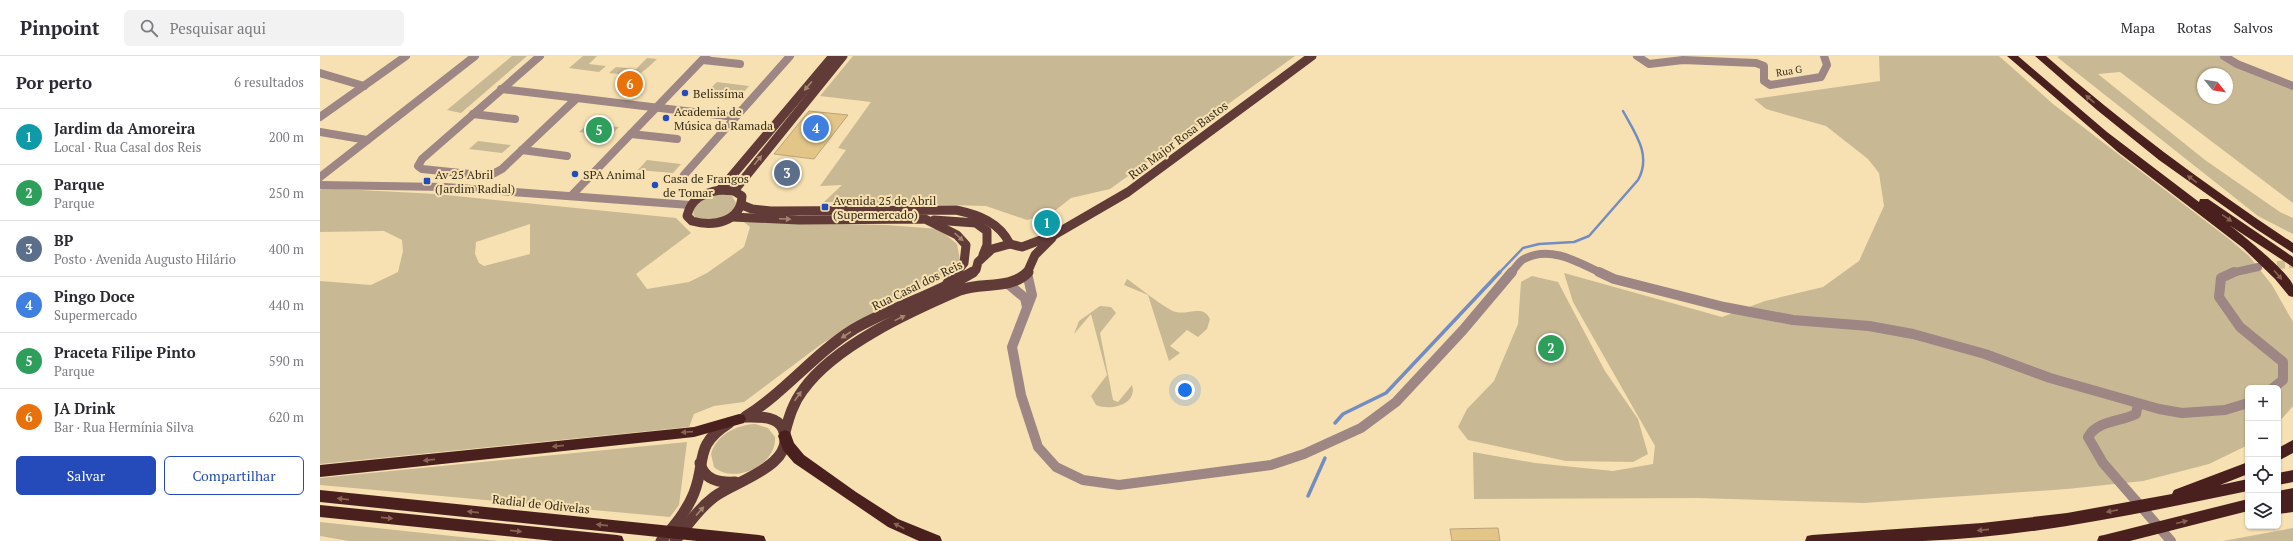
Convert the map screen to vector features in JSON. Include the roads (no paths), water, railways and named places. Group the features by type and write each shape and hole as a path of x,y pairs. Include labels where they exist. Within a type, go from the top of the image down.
{"highway":[{"path":"2012,56 2142,164 2252,249 2275,271 2293,293"},
{"path":"2020,56 2124,142 2189,191 2293,263"},
{"path":"2040,56 2104,111 2161,156 2293,249"},
{"path":"320,471 694,432 742,418"},
{"path":"785,434 788,446 799,459 893,523 935,541"},
{"path":"2281,453 2293,446"},
{"path":"2164,500 2245,469"},
{"path":"2281,478 2293,476"},
{"path":"1812,541 1916,536 2005,528 2068,519 2245,486"},
{"path":"2281,496 2293,494"},
{"name":"Radial de Odivelas","path":"320,496 759,541"},
{"path":"2104,541 2219,514 2245,506"},
{"path":"2281,508 2293,506"},
{"path":"320,511 617,541"},
{"path":"2219,514 2245,511"}],"main road":[{"path":"720,190 833,56"},
{"path":"734,191 843,56"},
{"name":"Rua Major Rosa Bastos","path":"1054,235 1128,192 1312,56"},
{"path":"732,217 742,205 742,196 734,191 720,190 703,195 690,205 687,216 696,224 714,224 732,217 799,220 925,219 957,235 966,245 964,264 945,288"},
{"path":"742,205 752,209 771,211 956,210 979,215 995,225 1006,235 1010,244"},
{"name":"Rua Casal dos Reis","path":"742,418 772,400 818,356 849,333 945,288 976,270 978,262 983,254 988,235 987,231 976,223 925,219"},
{"path":"1022,247 1054,235"},
{"path":"1027,273 1032,266 1033,258 1054,235"},
{"path":"983,254 992,249 1010,244 1022,247 1029,252 1033,258"},
{"path":"976,270 979,276 986,282 996,284"},
{"name":"Rua Casal dos Reis","path":"785,434 788,414 796,397 828,365 852,346 897,320 966,288 1007,283 1027,273"},
{"path":"661,541 685,511 690,501 696,485 702,449 710,437 726,425 742,418 759,416 771,418 779,423 785,434 784,446 776,460 762,472 726,488 714,497 697,514 676,541"},
{"path":"700,460 704,474 714,481 729,483 747,479"}],"street":[{"path":"320,117 406,56"},
{"path":"320,177 475,56"},
{"path":"540,56 422,159 418,166 422,169 489,176 502,169 577,98"},
{"path":"684,176 790,56"},
{"name":"Rua G","path":"1637,56 1649,64 1683,60 1744,64 1756,63 1764,66 1764,81 1770,85 1820,77 1827,65 1824,56"},
{"path":"2224,56 2237,64 2293,86"},
{"path":"572,195 704,58 740,64"},
{"path":"320,73 364,86"},
{"path":"501,89 735,117"},
{"path":"473,114 514,119"},
{"path":"320,132 367,140"},
{"path":"631,134 677,139"},
{"path":"522,150 567,156"},
{"path":"320,185 403,186 572,195 690,205"},
{"path":"1027,273 1032,295 1012,347 1021,395 1038,447 1056,467 1083,480 1119,485 1271,465 1304,454 1361,428 1396,402 1463,330 1523,259 1548,253 1567,257 1614,279 1724,307 1793,320 1869,326 1913,334 1985,354 2050,378 2138,404 2182,413 2225,410 2245,404"},
{"path":"2258,267 2238,270 2221,278 2219,297 2240,328 2283,362 2283,380 2277,385"},
{"path":"1007,283 1025,298 1027,309"},
{"path":"2138,404 2136,414 2126,420 2096,426 2090,431 2088,437 2103,463 2170,541"}],"waterway":[{"path":"1499,273 1523,248 1539,244 1574,242 1589,236 1638,180 1642,171 1643,153 1637,136 1623,111"},
{"path":"1335,423 1343,414 1386,393 1500,272"},
{"path":"1308,496 1325,458"}],"tunnel":[{"path":"2265,266 2293,264"}],"place":[{"name":"JA Drink","path":"630,84"},
{"name":"Belissíma","path":"685,93"},
{"name":"Academia de Música da Ramada","path":"666,118"},
{"name":"Pingo Doce","path":"816,128"},
{"name":"Praceta Filipe Pinto","path":"599,130"},
{"name":"BP","path":"787,173"},
{"name":"SPA Animal","path":"575,174"},
{"name":"Av 25 Abril (Jardim Radial)","path":"427,181"},
{"name":"Casa de Frangos de Tomar","path":"655,185"},
{"name":"Avenida 25 de Abril (Supermercado)","path":"825,207"},
{"name":"Jardim da Amoreira","path":"1047,223"},
{"name":"Parque","path":"1551,348"}]}
